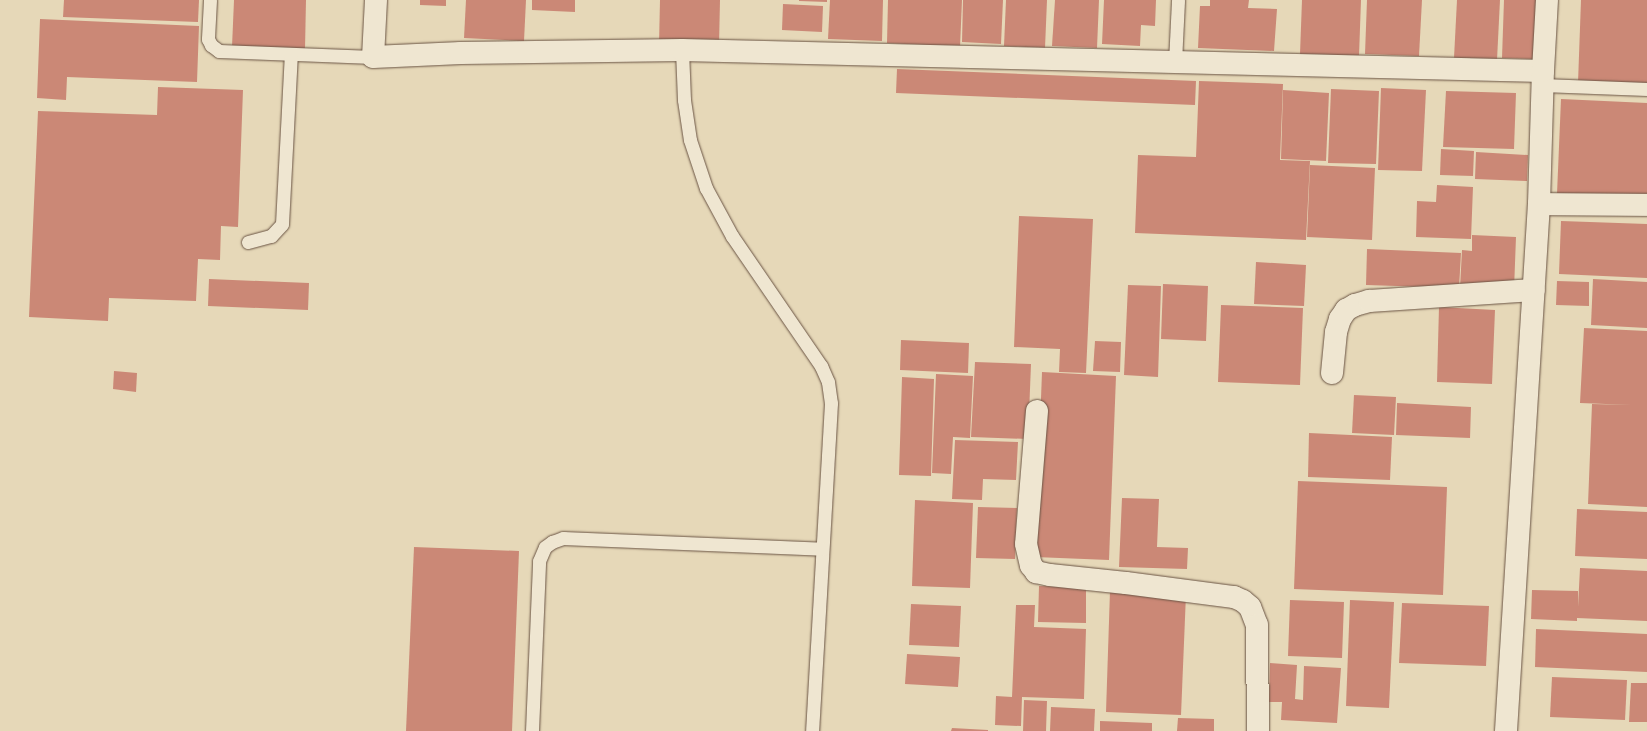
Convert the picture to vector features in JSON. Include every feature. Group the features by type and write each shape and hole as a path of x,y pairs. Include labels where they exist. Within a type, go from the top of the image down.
{"street":[{"path":"376,0 373,57 461,53 682,50 1175,62 1542,78"},
{"path":"1506,731 1539,204 1542,78 1547,0"},
{"path":"1539,204 1647,205"},
{"path":"1332,373 1336,332 1340,319 1346,310 1355,305 1369,301 1534,290"},
{"path":"1037,412 1026,544 1033,568 1036,572 1050,575 1234,597 1243,601 1250,607 1258,626 1258,731"}],"lane":[{"path":"210,0 208,39 211,46 219,51 373,57"},
{"path":"1175,62 1178,0"},
{"path":"682,50 684,100 690,140 706,188 732,236 821,366 828,382 831,403 812,731"},
{"path":"248,242 271,236 282,224 291,54"},
{"path":"1542,78 1647,88"},
{"path":"532,731 539,561 545,547 552,542 563,538 822,549"}],"building":[{"path":"64,0 199,0 198,22 63,17"},
{"path":"234,0 306,0 305,49 232,47"},
{"path":"420,0 446,0 446,6 420,5"},
{"path":"466,0 526,0 524,41 464,38"},
{"path":"532,0 575,0 575,12 532,10"},
{"path":"660,0 720,0 719,46 659,45"},
{"path":"827,0 827,2 799,1"},
{"path":"830,0 883,0 882,41 828,39"},
{"path":"888,0 962,0 960,47 887,43"},
{"path":"963,0 1003,0 1001,44 962,42"},
{"path":"1006,0 1047,0 1045,48 1004,46"},
{"path":"1055,0 1099,0 1097,48 1052,46"},
{"path":"1104,0 1156,0 1155,26 1141,25 1140,46 1102,44"},
{"path":"1210,0 1249,0 1248,8 1277,9 1274,51 1198,48 1200,6 1210,6"},
{"path":"1302,0 1361,0 1359,56 1300,54"},
{"path":"1367,0 1422,0 1419,56 1365,54"},
{"path":"1457,0 1500,0 1497,60 1454,58"},
{"path":"1504,0 1536,0 1534,59 1502,58"},
{"path":"1581,0 1647,0 1647,86 1578,83"},
{"path":"783,4 823,6 822,32 782,30"},
{"path":"40,19 199,26 197,82 67,77 66,100 37,98"},
{"path":"897,69 1196,81 1195,105 896,93"},
{"path":"1199,81 1283,84 1280,160 1310,161 1306,240 1135,233 1138,155 1196,157"},
{"path":"158,87 243,90 238,227 221,226 220,260 198,259 196,301 109,298 108,321 29,317 38,111 157,115"},
{"path":"1381,88 1426,90 1422,171 1378,170"},
{"path":"1331,89 1379,91 1376,164 1328,163"},
{"path":"1283,90 1329,93 1326,161 1281,159"},
{"path":"1446,91 1516,93 1514,149 1443,147"},
{"path":"1561,99 1647,103 1647,198 1557,194"},
{"path":"1441,149 1474,151 1473,176 1440,175"},
{"path":"1476,152 1528,155 1527,181 1475,179"},
{"path":"1310,165 1375,168 1372,240 1307,237"},
{"path":"1437,185 1473,187 1471,239 1416,237 1417,201 1436,202"},
{"path":"1019,216 1093,219 1086,373 1059,372 1060,349 1014,347"},
{"path":"1561,221 1647,224 1647,278 1559,274"},
{"path":"1472,235 1516,237 1514,290 1460,288 1462,250 1472,251"},
{"path":"1367,249 1461,253 1459,288 1366,285"},
{"path":"1256,262 1306,265 1304,306 1254,304"},
{"path":"209,279 309,283 308,310 208,306"},
{"path":"1593,279 1647,282 1647,328 1591,325"},
{"path":"1557,281 1589,282 1589,306 1556,305"},
{"path":"1163,284 1208,286 1206,341 1161,339"},
{"path":"1128,285 1161,286 1158,377 1124,375"},
{"path":"1221,305 1303,308 1300,385 1218,382"},
{"path":"1439,307 1495,310 1492,384 1437,382"},
{"path":"1584,328 1647,331 1647,507 1588,504 1592,404 1632,405 1580,403"},
{"path":"901,340 969,343 968,373 900,370"},
{"path":"1095,341 1121,342 1120,372 1093,371"},
{"path":"975,362 1031,364 1028,439 971,437"},
{"path":"114,371 137,373 136,392 113,389"},
{"path":"1042,372 1116,376 1109,560 1035,557"},
{"path":"936,374 973,376 970,438 953,437 951,474 932,473"},
{"path":"902,377 934,379 931,476 899,475"},
{"path":"1354,395 1396,397 1394,435 1352,433"},
{"path":"1397,403 1471,407 1470,438 1396,435"},
{"path":"1309,433 1392,437 1390,480 1308,477"},
{"path":"955,440 1018,442 1016,480 983,479 982,500 952,499"},
{"path":"1298,481 1447,487 1443,595 1294,589"},
{"path":"1122,498 1159,499 1157,547 1188,548 1187,569 1119,567"},
{"path":"915,500 973,503 970,588 912,586"},
{"path":"978,507 1017,508 1015,559 976,558"},
{"path":"1577,509 1647,512 1647,559 1575,556"},
{"path":"414,547 519,551 512,731 406,731"},
{"path":"1580,568 1647,571 1647,621 1577,618 1577,621 1531,619 1532,590 1578,591 1578,607"},
{"path":"1039,586 1086,587 1086,623 1038,622"},
{"path":"1110,591 1186,594 1181,715 1106,712"},
{"path":"1290,600 1344,602 1342,658 1288,656"},
{"path":"1350,600 1394,602 1389,708 1346,706"},
{"path":"1402,603 1489,606 1486,666 1399,663"},
{"path":"911,604 961,606 959,647 909,645"},
{"path":"1016,605 1035,605 1034,627 1086,629 1084,699 1022,697 1021,726 995,725 996,696 1012,697"},
{"path":"1536,629 1647,634 1647,672 1535,667"},
{"path":"907,654 960,657 958,687 905,684"},
{"path":"1270,663 1297,665 1295,699 1303,700 1304,666 1341,668 1337,723 1281,720 1282,702 1269,702"},
{"path":"1552,677 1627,680 1625,720 1550,717"},
{"path":"1631,683 1647,683 1647,722 1629,722"},
{"path":"1024,700 1047,701 1046,731 1023,731"},
{"path":"1051,707 1095,709 1094,731 1050,731"},
{"path":"1178,718 1214,719 1214,731 1177,731"},
{"path":"1100,721 1152,723 1152,731 1100,731"},
{"path":"952,728 988,730 988,731 951,731"}]}
